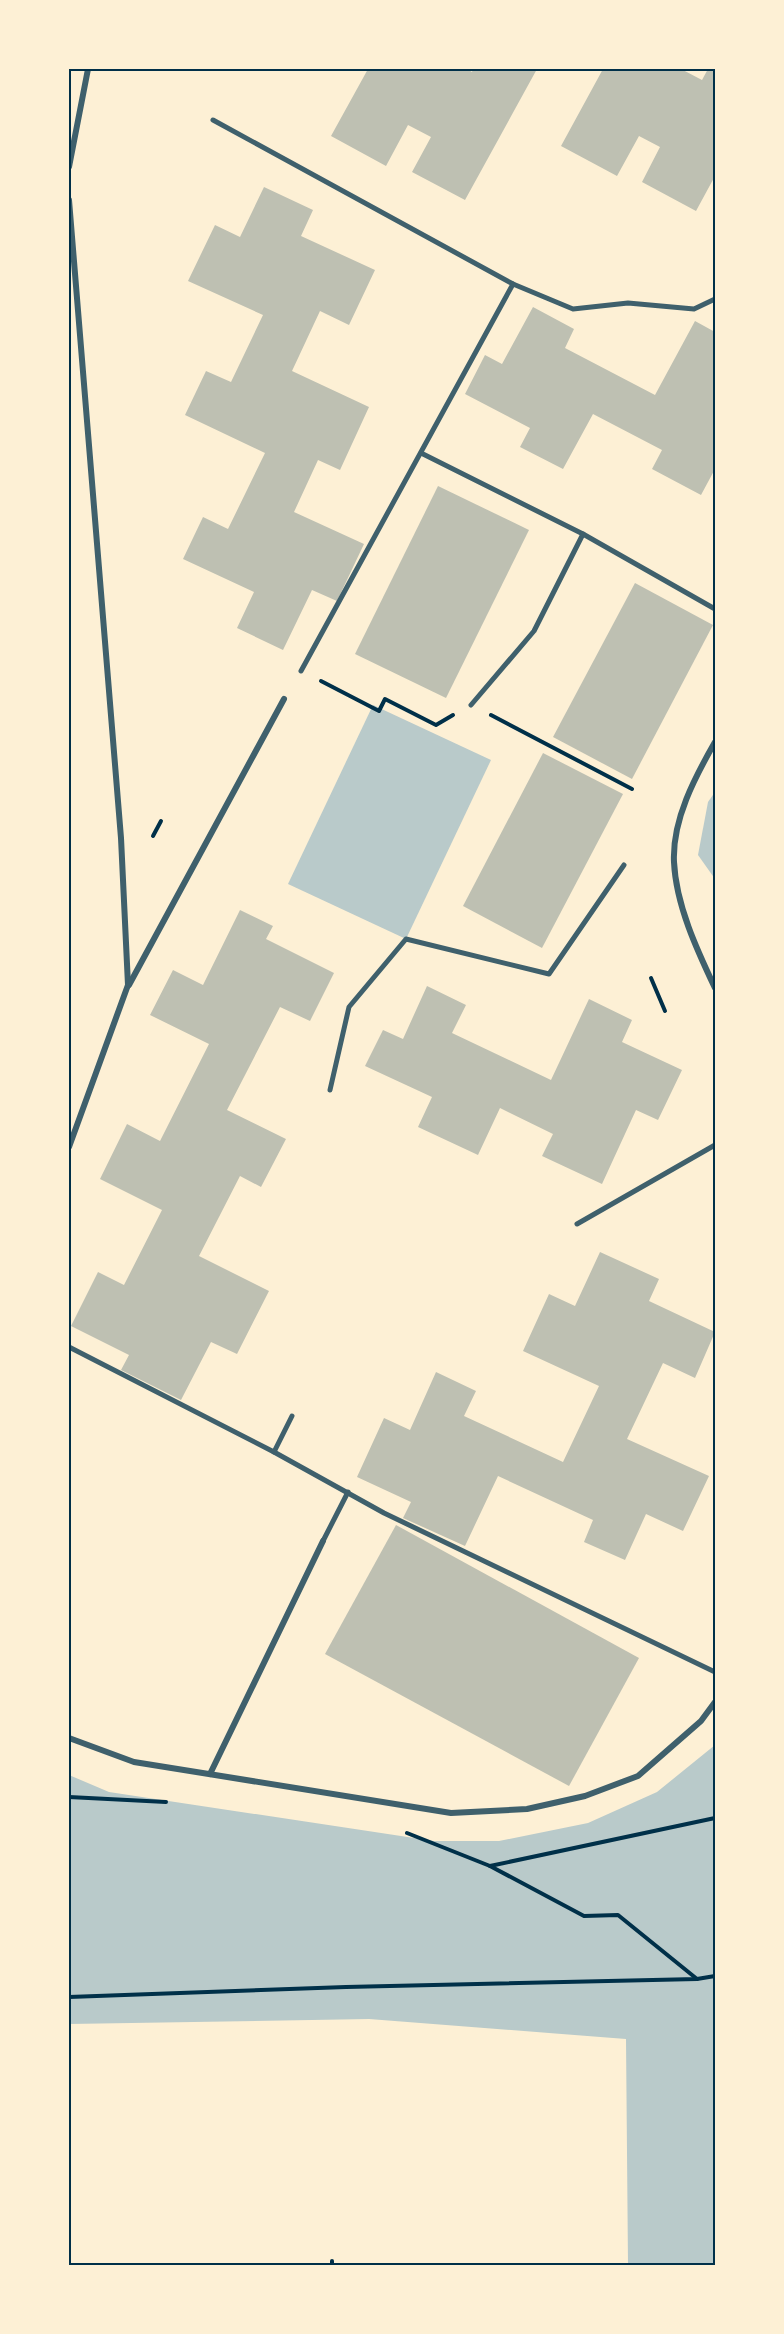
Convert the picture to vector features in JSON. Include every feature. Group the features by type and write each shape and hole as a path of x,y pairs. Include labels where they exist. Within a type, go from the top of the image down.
{"street":[{"path":"69,167 88,69"},
{"path":"213,120 513,284 573,309 628,303 694,309 715,299"},
{"path":"69,200 122,838 128,986"},
{"path":"301,671 513,284"},
{"path":"421,453 583,534 715,609"},
{"path":"471,705 534,631 583,534"},
{"path":"69,1147 128,986 284,699"},
{"path":"715,742 682,809 674,861 684,913 715,988"},
{"path":"330,1090 349,1007 406,939 549,974 624,865"},
{"path":"577,1224 715,1145"},
{"path":"69,1347 274,1452 384,1513 715,1672"},
{"path":"274,1452 292,1416"},
{"path":"210,1774 348,1492"},
{"path":"69,1738 134,1762 451,1813 527,1809 585,1796 638,1776 701,1721 715,1702"}],"path":[{"path":"301,671 379,711 385,699 436,725 471,705 632,789"},
{"path":"153,836 161,821"},
{"path":"651,978 665,1011"},
{"path":"69,1797 166,1802"},
{"path":"490,1866 715,1818"},
{"path":"407,1833 490,1866 584,1916 618,1916 697,1979"},
{"path":"69,1997 346,1987 697,1979 715,1976"}],"shaded area":[{"path":"373,705 491,760 406,939 288,884"},
{"path":"715,792 715,879 698,855 708,802"},
{"path":"715,1745 715,2264 628,2265 626,2039 369,2019 69,2024 69,1775 109,1792 434,1841 499,1841 588,1823 657,1792"}],"building":[{"path":"368,69 467,69 472,72 473,69 537,69 465,200 412,172 431,137 408,125 386,166 331,136"},
{"path":"603,69 681,69 702,80 708,69 715,69 715,176 696,211 642,182 660,147 639,136 617,176 561,146"},
{"path":"264,187 313,210 301,236 375,270 349,325 320,311 292,371 369,407 340,470 318,460 294,512 364,544 337,601 312,590 283,650 237,628 254,592 183,559 203,517 228,529 265,453 185,415 206,371 231,382 263,315 188,281 215,225 240,237"},
{"path":"533,307 574,329 565,348 655,395 695,321 715,332 715,469 701,495 652,469 662,450 593,414 563,469 520,447 530,428 465,394 485,355 502,364"},
{"path":"438,486 529,530 446,698 355,654"},
{"path":"635,583 713,625 632,779 553,737"},
{"path":"543,753 623,794 542,948 463,906"},
{"path":"240,910 273,926 266,939 334,973 310,1021 280,1007 227,1110 286,1139 261,1187 240,1176 199,1256 269,1291 237,1354 211,1342 181,1400 121,1370 129,1355 71,1326 98,1272 124,1285 162,1210 100,1179 127,1124 160,1141 209,1044 150,1015 173,970 203,985"},
{"path":"427,986 466,1005 452,1033 551,1080 589,999 632,1020 622,1042 682,1070 658,1120 636,1110 602,1184 542,1156 553,1134 500,1108 478,1155 418,1127 432,1097 365,1066 383,1030 403,1039"},
{"path":"600,1252 659,1279 649,1301 715,1332 695,1378 663,1363 627,1439 709,1476 683,1531 646,1514 625,1560 584,1542 593,1520 498,1476 465,1546 403,1518 411,1502 357,1477 384,1418 410,1430 436,1372 476,1391 464,1416 563,1462 599,1386 523,1351 549,1294 575,1306"},
{"path":"396,1525 639,1658 569,1786 325,1654"}]}
